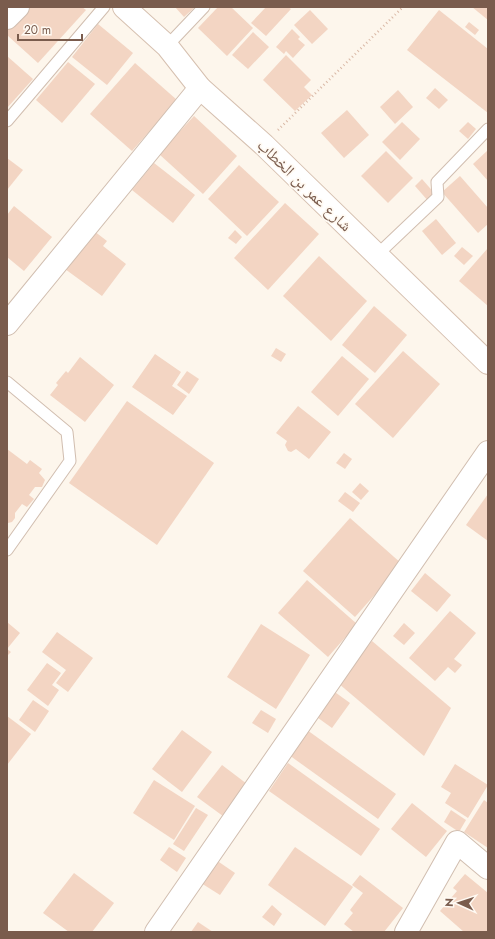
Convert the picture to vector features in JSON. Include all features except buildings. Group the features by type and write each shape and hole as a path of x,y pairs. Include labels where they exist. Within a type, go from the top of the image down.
{"street":[{"path":"7,18 18,7"},
{"name":"شارع عمر بن الخطاب","path":"124,7 167,46 200,88 264,145 378,254 488,363"},
{"path":"7,324 200,88"},
{"path":"156,932 488,452"},
{"path":"406,932 457,842 488,868"}],"lane":[{"path":"7,122 104,7"},
{"path":"167,46 204,7"},
{"path":"378,254 438,197 437,182 488,129"},
{"path":"7,382 67,432 70,461 7,550"}],"path":[{"path":"264,145 403,7"}]}
